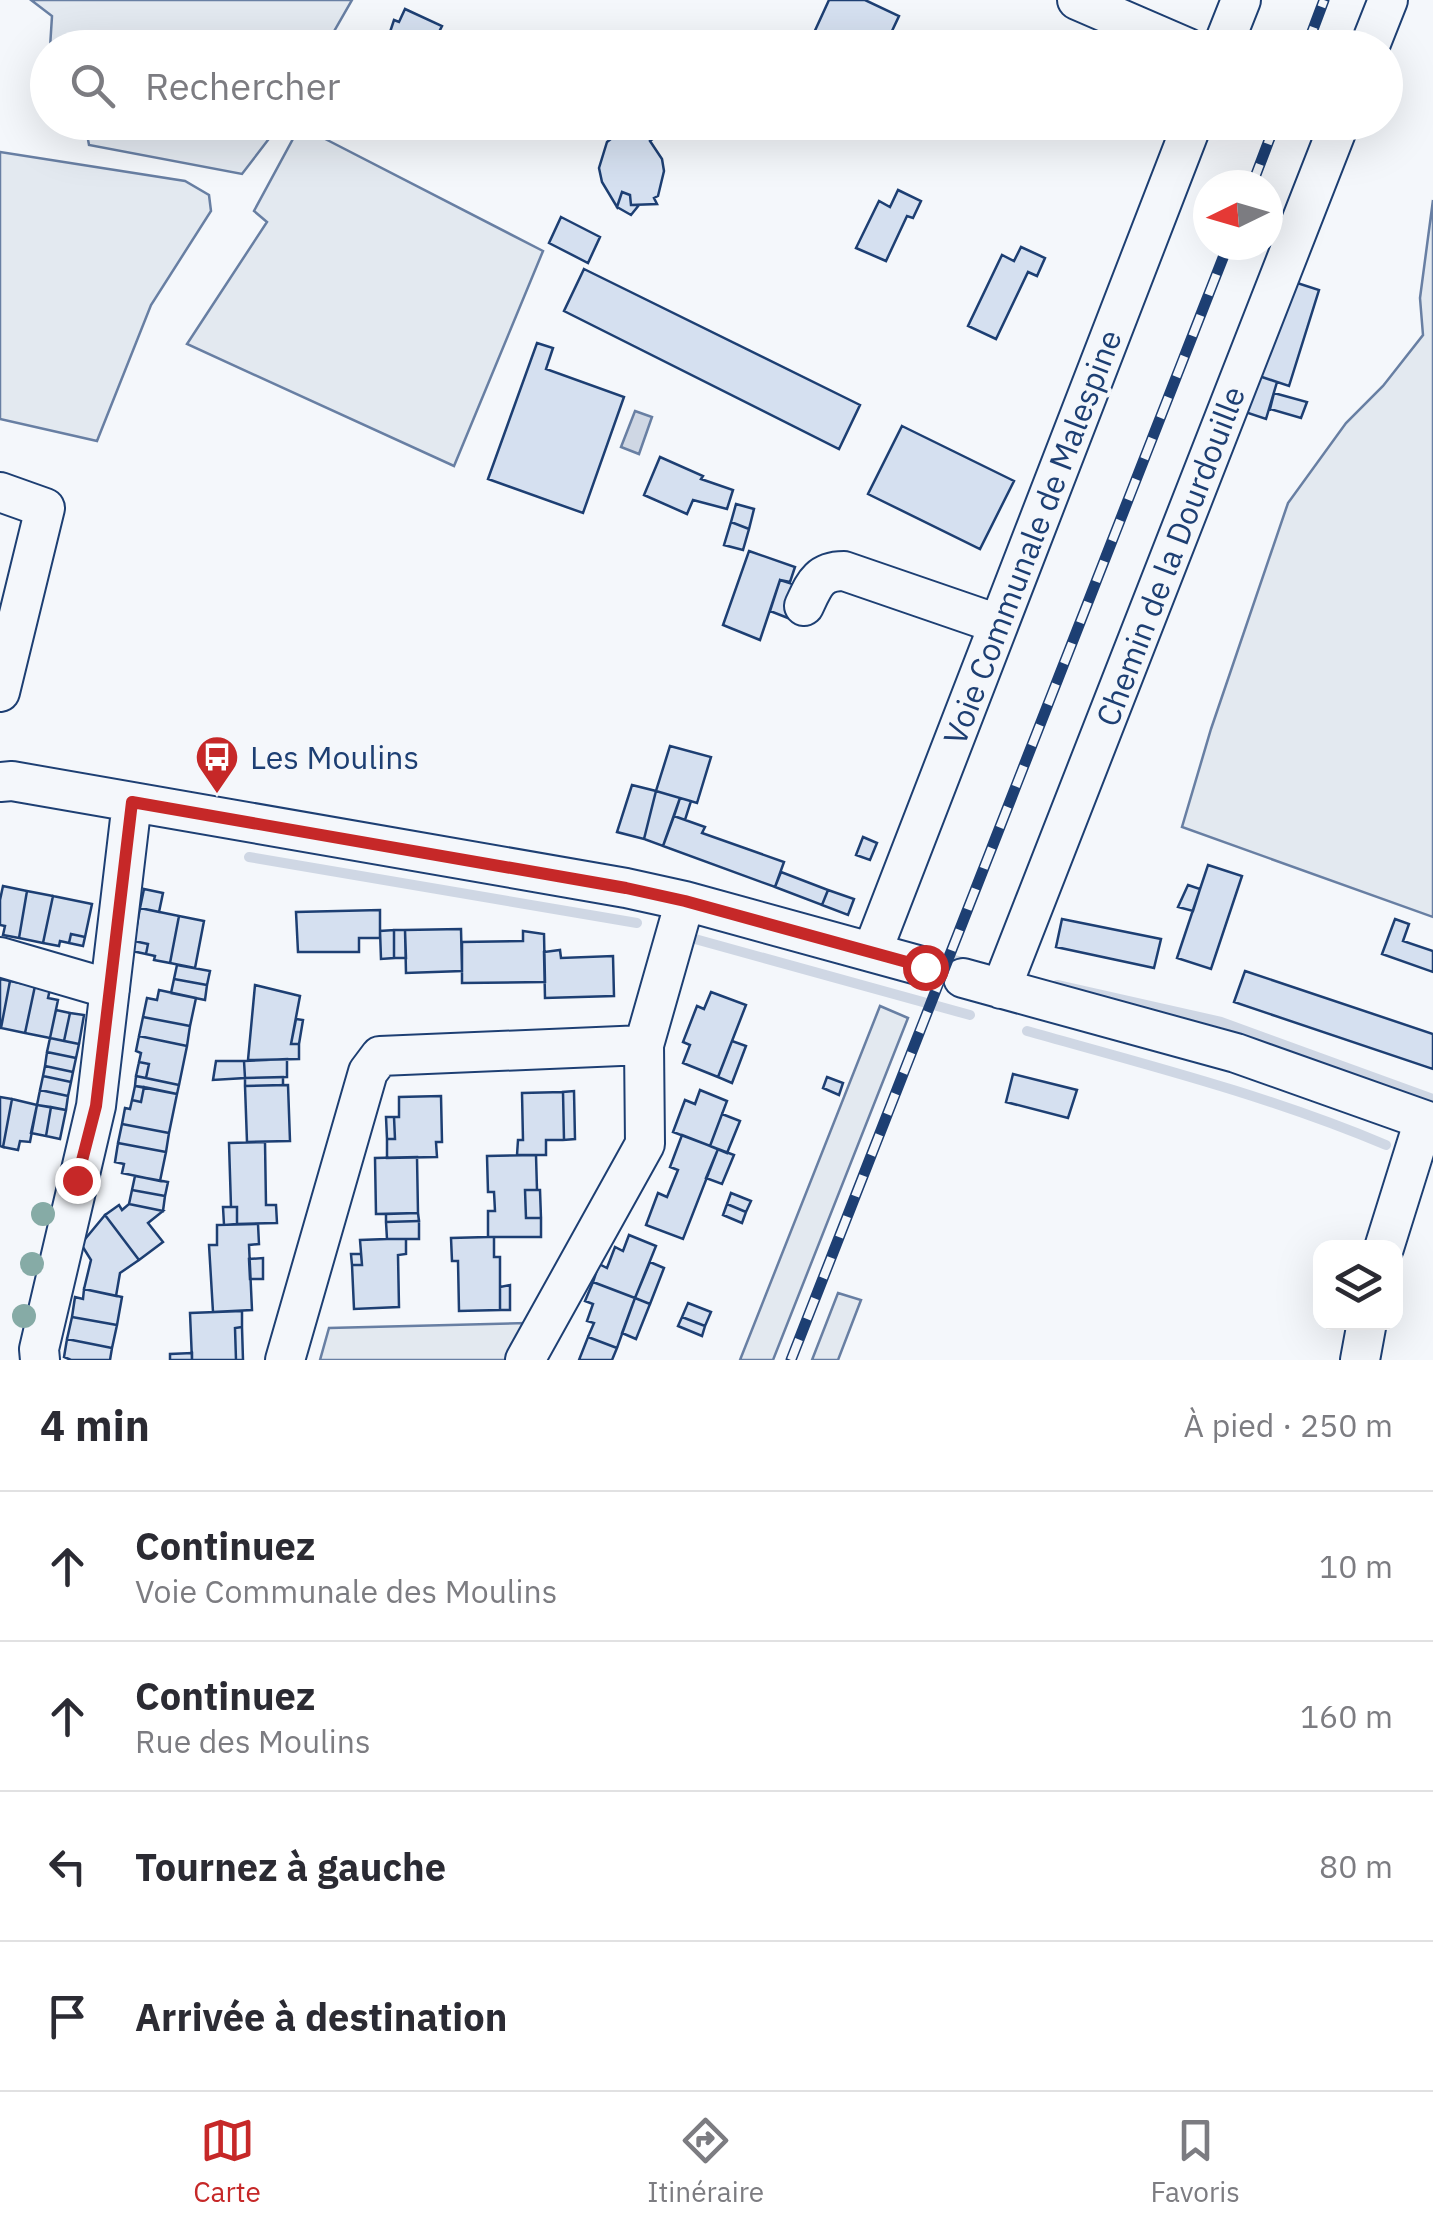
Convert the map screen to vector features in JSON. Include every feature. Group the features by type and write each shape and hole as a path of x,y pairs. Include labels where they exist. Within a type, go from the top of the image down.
{"street":[{"path":"1076,0 1146,30"},
{"path":"1229,30 1241,0"},
{"path":"1376,30 1388,0"},
{"name":"Voie Communale de Malespine","path":"872,952 1186,140"},
{"name":"Chemin de la Dourdouille","path":"1001,989 1333,140"},
{"path":"0,492 45,508 0,692"},
{"path":"804,606 817,578 828,571 844,570 998,624"},
{"path":"0,782 12,781 685,901 925,967"},
{"path":"40,1360 96,1106 132,802"},
{"path":"525,1360 645,1144 644,1044 685,901"},
{"path":"0,956 110,989"},
{"path":"963,978 1236,1053 1429,1122 1387,1240"},
{"path":"285,1360 368,1072 380,1056 644,1044"},
{"path":"1360,1360 1366,1330"}],"shaded area":[{"path":"31,0 352,0 335,30 51,30 52,16"},
{"path":"88,140 268,140 242,174 89,145"},
{"path":"292,140 327,140 543,251 454,466 187,344 267,222 254,211"},
{"path":"0,152 185,181 209,195 211,211 151,305 97,441 0,419"},
{"path":"1433,200 1433,917 1182,827 1288,503 1346,423 1383,386 1423,335 1420,298"},
{"path":"635,411 652,417 639,454 621,447"},
{"path":"880,1006 908,1018 773,1360 740,1360"},
{"path":"838,1293 861,1300 838,1360 812,1360"},
{"path":"526,1323 507,1360 320,1360 329,1328"}],"building":[{"path":"829,0 865,0 899,16 892,30 815,30"},
{"path":"405,9 442,26 440,30 391,30 394,20 399,22"},
{"path":"651,140 664,171 658,196 654,198 657,204 631,205 630,195 622,192 617,207 602,182 599,168 607,142"},
{"path":"898,190 921,201 913,218 907,216 886,261 856,248 879,201 890,207"},
{"path":"622,192 630,195 631,205 639,205 631,215 617,207"},
{"path":"561,217 600,237 588,263 549,243"},
{"path":"1021,247 1045,258 1037,276 1028,272 996,339 968,326 1002,255 1014,261"},
{"path":"584,269 860,405 839,449 564,311"},
{"path":"1291,281 1319,290 1289,386 1247,372"},
{"path":"537,343 553,348 546,369 624,397 583,513 488,479"},
{"path":"1247,372 1277,382 1266,419 1236,409"},
{"path":"1274,393 1307,402 1301,418 1270,409"},
{"path":"902,426 1014,481 980,549 868,494"},
{"path":"660,457 703,476 701,479 733,490 727,509 693,500 687,514 644,495"},
{"path":"736,504 754,509 749,529 731,522"},
{"path":"731,522 749,529 743,550 724,545"},
{"path":"749,551 795,567 790,582 780,580 760,640 723,625"},
{"path":"780,580 799,586 788,618 770,611"},
{"path":"670,746 711,757 697,803 656,791"},
{"path":"632,785 656,791 644,839 617,832"},
{"path":"656,791 680,798 663,846 644,839"},
{"path":"680,798 691,801 685,820 674,816"},
{"path":"674,816 705,827 702,833 784,862 775,887 663,846"},
{"path":"863,837 877,843 870,860 856,855"},
{"path":"1208,865 1242,876 1211,969 1177,958"},
{"path":"781,872 828,890 822,905 775,887"},
{"path":"1188,885 1200,889 1193,911 1178,907"},
{"path":"3,886 27,891 19,938 3,935"},
{"path":"144,889 163,893 159,912 140,908"},
{"path":"828,890 854,899 848,915 822,905"},
{"path":"27,891 53,896 43,943 19,938"},
{"path":"53,896 92,904 85,937 71,934 69,943 60,941 59,946 43,943"},
{"path":"140,908 179,916 170,963 154,960 155,956 146,954 148,944 134,941"},
{"path":"380,910 380,938 359,938 359,952 298,952 296,912"},
{"path":"179,916 204,921 195,968 170,963"},
{"path":"1062,919 1161,939 1154,968 1056,947"},
{"path":"1395,919 1409,924 1403,941 1433,951 1433,972 1382,954"},
{"path":"461,929 462,971 406,973 405,930"},
{"path":"394,930 394,958 381,959 380,931"},
{"path":"394,930 405,930 406,958 394,958"},
{"path":"523,931 544,934 545,982 462,983 462,942 523,941"},
{"path":"71,934 85,937 83,946 69,943"},
{"path":"134,941 148,944 146,954 132,951"},
{"path":"560,950 561,958 613,956 614,996 545,998 544,952"},
{"path":"177,965 210,971 207,985 174,979"},
{"path":"1245,971 1433,1034 1433,1069 1234,1002"},
{"path":"0,979 10,981 1,1028 0,1028"},
{"path":"174,979 207,985 205,1000 171,993"},
{"path":"10,981 35,986 25,1033 1,1028"},
{"path":"255,985 300,996 291,1044 299,1044 299,1059 248,1060"},
{"path":"35,986 50,989 48,998 58,1000 50,1038 25,1033"},
{"path":"159,990 196,998 190,1026 143,1017 147,998 157,1000"},
{"path":"711,992 746,1005 718,1077 683,1063 690,1045 683,1042 697,1006 704,1009"},
{"path":"56,1010 70,1013 64,1041 50,1038"},
{"path":"70,1013 84,1015 79,1044 64,1041"},
{"path":"143,1017 190,1026 187,1046 139,1036"},
{"path":"296,1019 303,1020 299,1044 291,1044"},
{"path":"139,1036 187,1046 179,1085 146,1078 149,1064 139,1062 141,1053 136,1051"},
{"path":"50,1038 79,1044 76,1058 47,1052"},
{"path":"732,1041 746,1046 732,1083 718,1077"},
{"path":"47,1052 76,1058 73,1072 45,1066"},
{"path":"287,1059 287,1077 245,1078 244,1061"},
{"path":"216,1061 244,1061 245,1078 213,1080"},
{"path":"139,1062 149,1064 146,1078 136,1076"},
{"path":"45,1066 73,1072 71,1082 43,1076"},
{"path":"1013,1074 1077,1090 1068,1118 1006,1102"},
{"path":"43,1076 71,1082 68,1096 40,1090"},
{"path":"136,1076 179,1085 177,1094 135,1086"},
{"path":"283,1077 283,1085 245,1086 245,1078"},
{"path":"827,1077 843,1083 839,1095 823,1088"},
{"path":"288,1085 290,1141 247,1142 245,1086"},
{"path":"135,1086 144,1087 141,1102 132,1100"},
{"path":"144,1087 177,1094 169,1133 122,1124 125,1108 130,1109 132,1100 141,1102"},
{"path":"40,1090 68,1096 66,1110 37,1105"},
{"path":"700,1090 727,1101 710,1146 673,1132 685,1100 695,1104"},
{"path":"574,1091 575,1139 564,1140 563,1092"},
{"path":"563,1092 564,1140 546,1140 546,1155 517,1155 518,1140 523,1140 522,1093"},
{"path":"441,1096 442,1142 436,1142 437,1157 387,1158 387,1139 395,1139 394,1117 399,1117 399,1097"},
{"path":"0,1097 12,1099 3,1147 0,1146"},
{"path":"12,1099 37,1105 30,1142 20,1141 18,1150 3,1147"},
{"path":"37,1105 51,1107 46,1136 31,1133"},
{"path":"51,1107 66,1110 60,1139 46,1136"},
{"path":"722,1114 740,1121 727,1153 710,1146"},
{"path":"386,1117 394,1117 395,1139 387,1139"},
{"path":"122,1124 169,1133 166,1152 118,1143"},
{"path":"682,1135 718,1149 683,1239 646,1225 658,1193 667,1197 678,1170 670,1167"},
{"path":"265,1142 266,1205 276,1205 277,1223 237,1224 237,1207 231,1207 229,1143"},
{"path":"118,1143 166,1152 160,1181 122,1173 124,1164 115,1162"},
{"path":"718,1149 734,1155 722,1184 706,1178"},
{"path":"536,1155 537,1190 525,1190 526,1218 541,1218 541,1237 488,1237 488,1211 495,1211 494,1192 488,1192 487,1156"},
{"path":"417,1157 418,1213 376,1214 375,1158"},
{"path":"135,1176 168,1182 165,1196 132,1190"},
{"path":"132,1190 165,1196 163,1211 129,1204"},
{"path":"525,1190 540,1190 541,1218 526,1218"},
{"path":"731,1193 751,1201 746,1212 727,1204"},
{"path":"129,1204 163,1211 148,1223 163,1242 139,1260 105,1215 119,1205 122,1210"},
{"path":"727,1204 746,1212 742,1223 723,1215"},
{"path":"223,1207 237,1207 237,1224 224,1225"},
{"path":"418,1213 419,1221 386,1222 386,1214"},
{"path":"105,1215 139,1260 120,1273 116,1296 84,1289 91,1260 81,1244"},
{"path":"419,1221 419,1239 387,1239 386,1222"},
{"path":"258,1224 259,1244 249,1245 252,1310 213,1312 209,1245 217,1245 217,1225"},
{"path":"629,1235 656,1246 635,1298 593,1282 599,1264 607,1268 615,1247 623,1251"},
{"path":"494,1237 494,1257 500,1257 500,1310 459,1311 458,1261 452,1261 451,1238"},
{"path":"406,1239 406,1254 398,1255 399,1307 354,1309 352,1265 362,1265 360,1240"},
{"path":"351,1254 361,1254 362,1265 352,1265"},
{"path":"263,1258 263,1279 250,1279 249,1259"},
{"path":"650,1262 664,1268 650,1304 635,1298"},
{"path":"593,1282 635,1298 617,1348 588,1337 594,1323 587,1321 593,1304 585,1301"},
{"path":"510,1285 510,1310 500,1310 500,1287"},
{"path":"84,1289 122,1297 117,1325 72,1317 75,1297 83,1299"},
{"path":"635,1298 650,1304 636,1339 622,1333"},
{"path":"688,1303 711,1312 705,1326 682,1317"},
{"path":"242,1311 242,1327 235,1328 236,1360 192,1360 190,1313"},
{"path":"72,1317 117,1325 112,1348 67,1339"},
{"path":"682,1317 705,1326 702,1336 678,1326"},
{"path":"242,1327 243,1360 236,1360 235,1328"},
{"path":"588,1337 617,1348 612,1360 579,1360"},
{"path":"67,1339 112,1348 110,1360 64,1357"},
{"path":"192,1353 192,1360 170,1360 170,1354"}],"waterway":[{"path":"249,857 637,923"},
{"path":"695,939 970,1015"},
{"path":"930,954 967,963"},
{"path":"1057,985 1221,1022 1433,1099"},
{"path":"1027,1031 1253,1096 1386,1145"}],"railway":[{"path":"1313,30 1324,0"},
{"path":"1258,170 1269,140"},
{"path":"791,1360 1222,260"}],"place":[{"name":"Les Moulins","path":"217,795"}],"route":[{"path":"77,1180 96,1106 132,802 626,888 925,967"}]}
